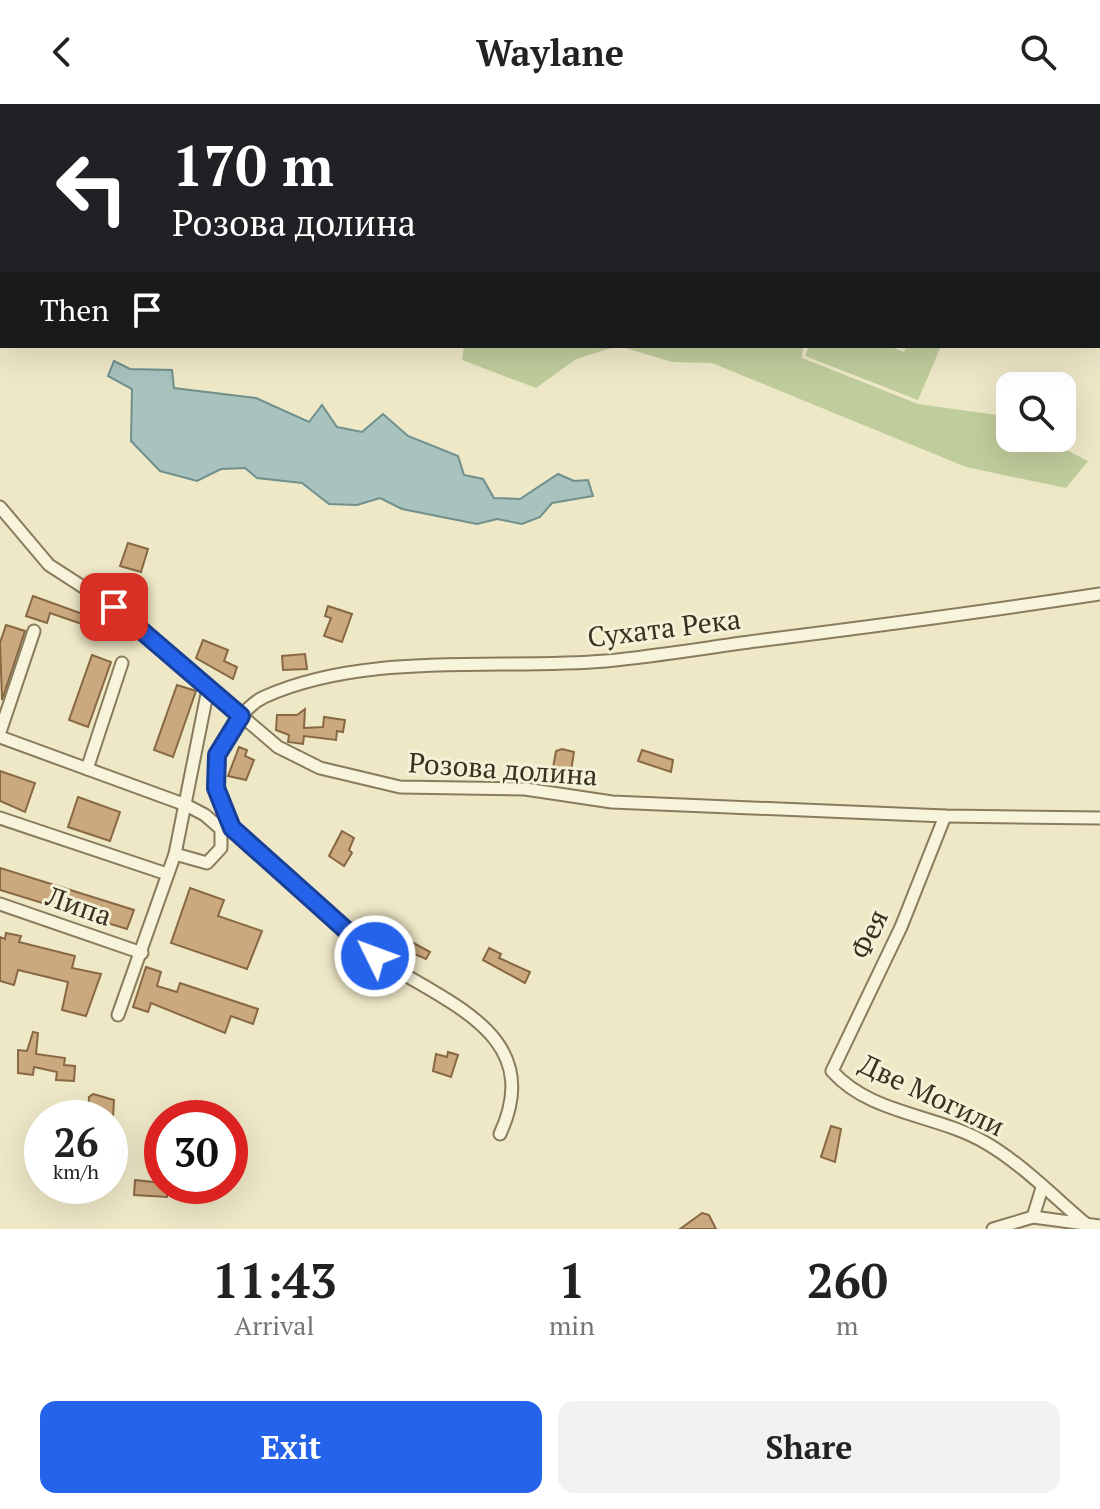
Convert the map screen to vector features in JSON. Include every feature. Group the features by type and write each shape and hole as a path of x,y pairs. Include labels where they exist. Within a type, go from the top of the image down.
{"street":[{"name":"Розова долина","path":"0,507 49,565 114,607 208,689 296,759 361,780 400,787 525,789 612,802 945,816 1100,818"},
{"name":"Сухата Река","path":"241,716 260,699 337,675 452,665 551,665 612,660 917,622 1100,594"},
{"path":"34,631 0,735 186,805 205,815 226,828 375,956 482,1023 500,1047 510,1072 512,1108 500,1134"},
{"path":"87,769 122,663"},
{"path":"118,1015 175,854 208,689"},
{"path":"175,854 207,863 221,848 226,828 216,788 217,755 241,716"},
{"name":"Фея","path":"832,1071 901,927 945,816"},
{"path":"0,818 167,874"},
{"name":"Липа","path":"0,904 142,953"},
{"name":"Две Могили","path":"832,1071 858,1092 886,1106 985,1142 1086,1224"},
{"path":"1033,1217 1042,1188"},
{"path":"993,1229 1033,1217 1100,1226"}],"green space":[{"path":"464,348 612,348 576,359 536,388 462,360"},
{"path":"626,348 803,348 802,358 918,404 996,415 996,452 1070,452 1088,461 1066,488 966,467 712,363 672,362"},
{"path":"808,348 894,348 904,352 905,348 940,348 918,400 805,356"}],"water":[{"path":"114,361 130,369 172,370 174,388 256,398 309,422 322,405 337,427 362,432 383,414 408,436 458,456 464,475 483,479 494,498 520,499 558,474 574,481 588,480 593,496 552,503 540,517 522,524 497,519 477,524 402,509 380,498 357,505 329,504 302,483 257,478 245,468 221,469 197,481 160,471 131,441 132,389 108,376"}],"building":[{"path":"128,543 148,549 141,572 120,566"},
{"path":"33,596 105,622 102,631 50,613 47,623 26,616"},
{"path":"328,606 352,614 342,642 324,636 331,618 325,616"},
{"path":"6,625 25,631 2,700 0,643"},
{"path":"203,640 228,650 224,661 237,667 233,679 196,658"},
{"path":"305,654 307,669 283,670 282,656"},
{"path":"92,655 111,662 88,727 69,720"},
{"path":"177,685 196,691 173,757 154,750"},
{"path":"305,709 304,728 323,727 324,717 345,720 343,732 337,731 336,740 304,736 303,744 288,742 289,735 276,730 277,715 297,715"},
{"path":"239,747 247,750 245,756 254,760 246,780 228,776"},
{"path":"642,750 673,760 671,772 638,761"},
{"path":"556,751 574,752 571,771 553,768"},
{"path":"0,771 35,783 25,812 0,801"},
{"path":"78,797 120,812 110,841 68,827"},
{"path":"342,831 354,838 349,850 352,853 344,866 329,856"},
{"path":"0,868 134,910 127,929 0,890"},
{"path":"190,888 224,900 218,916 262,931 247,969 171,943"},
{"path":"6,933 21,936 19,942 75,956 72,968 101,974 86,1016 62,1010 68,982 18,970 14,985 0,981 0,937 5,939"},
{"path":"395,933 430,952 426,959 410,952 409,955 389,942"},
{"path":"489,948 501,954 499,958 530,972 525,983 483,960"},
{"path":"146,967 161,972 157,986 177,992 180,983 258,1009 253,1024 231,1016 225,1033 151,1003 148,1012 133,1007"},
{"path":"33,1032 38,1033 36,1054 65,1058 64,1065 75,1066 74,1081 56,1080 57,1072 34,1067 33,1075 18,1073 18,1050 27,1051"},
{"path":"448,1052 458,1055 451,1077 433,1071 436,1054 447,1057"},
{"path":"93,1094 114,1100 89,1100"},
{"path":"831,1126 841,1129 835,1162 821,1157"},
{"path":"135,1180 144,1181 144,1196 134,1195"},
{"path":"702,1213 709,1215 716,1229 680,1229"}],"route":[{"path":"114,607 241,716 217,755 216,788 232,828 375,956"}]}
